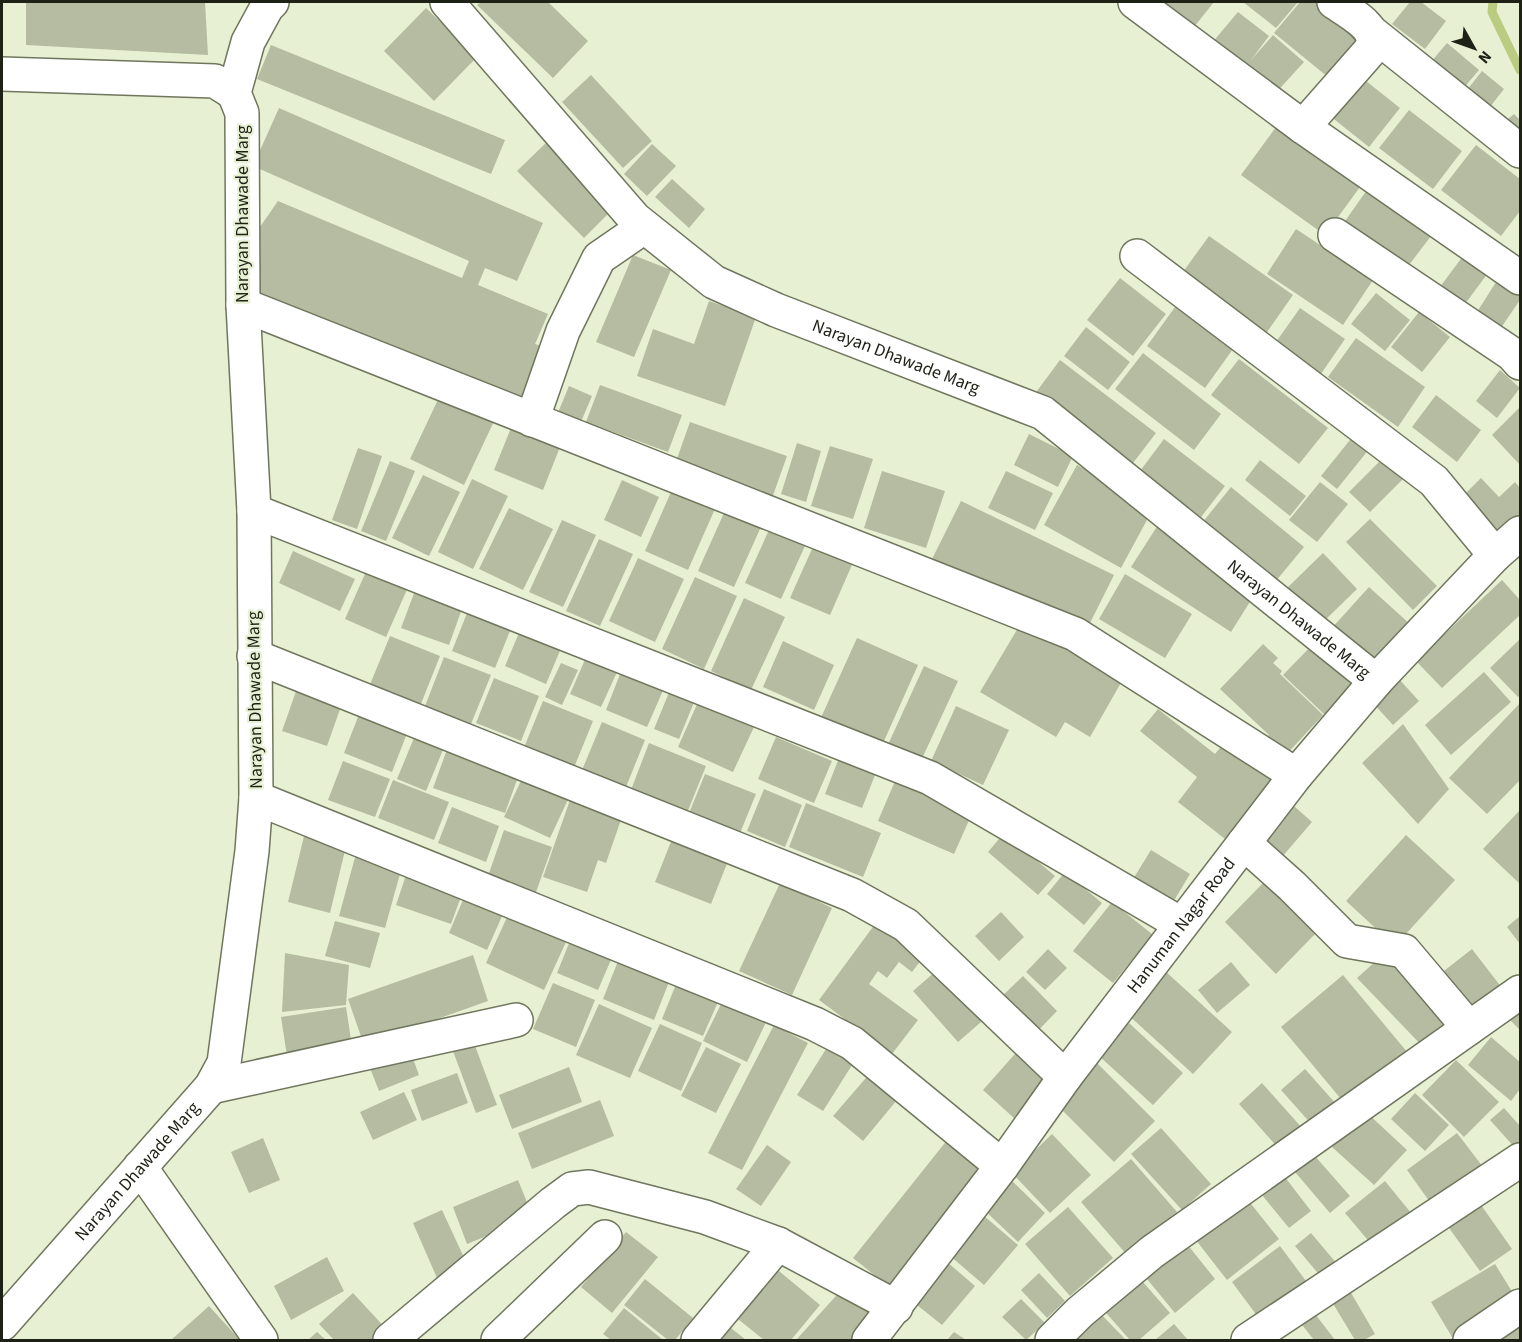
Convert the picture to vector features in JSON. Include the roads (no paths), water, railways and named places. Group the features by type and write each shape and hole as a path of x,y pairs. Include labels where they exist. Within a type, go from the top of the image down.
{"street":[{"path":"2,74 215,81 234,93 248,42 272,2"},
{"name":"Narayan Dhawade Marg","path":"447,2 644,227 714,282 776,310 1043,413 1376,681"},
{"path":"1135,2 1303,127 1521,278"},
{"path":"1334,2 1521,151"},
{"path":"1303,127 1368,53 1373,45 1371,32"},
{"name":"Narayan Dhawade Marg","path":"2,1324 211,1087 224,1063 252,851 256,798 254,512 243,305 242,113 234,93"},
{"path":"532,420 562,331 599,258 644,227"},
{"path":"1335,235 1518,352"},
{"path":"1137,256 1434,481 1495,555"},
{"path":"243,305 1075,634 1296,775"},
{"path":"254,512 930,778 1180,924"},
{"name":"Hanuman Nagar Road","path":"869,1341 1002,1166 1065,1077 1180,924 1296,775 1376,681 1495,555 1521,532"},
{"path":"254,656 852,895 906,925 1065,1077"},
{"path":"256,798 814,1024 852,1044 1002,1166"},
{"path":"1244,843 1292,886 1347,941 1404,951 1469,1028"},
{"path":"1052,1341 1080,1312 1152,1252 1521,992"},
{"path":"211,1087 516,1020"},
{"path":"1248,1341 1521,1160"},
{"path":"140,1167 261,1341"},
{"path":"390,1341 553,1203 572,1189 589,1187 705,1217 778,1244 896,1307"},
{"path":"498,1341 605,1237"},
{"path":"698,1341 778,1244"},
{"path":"1470,1341 1521,1306"}],"waterway":[{"path":"1493,2 1492,12 1520,70"}]}
